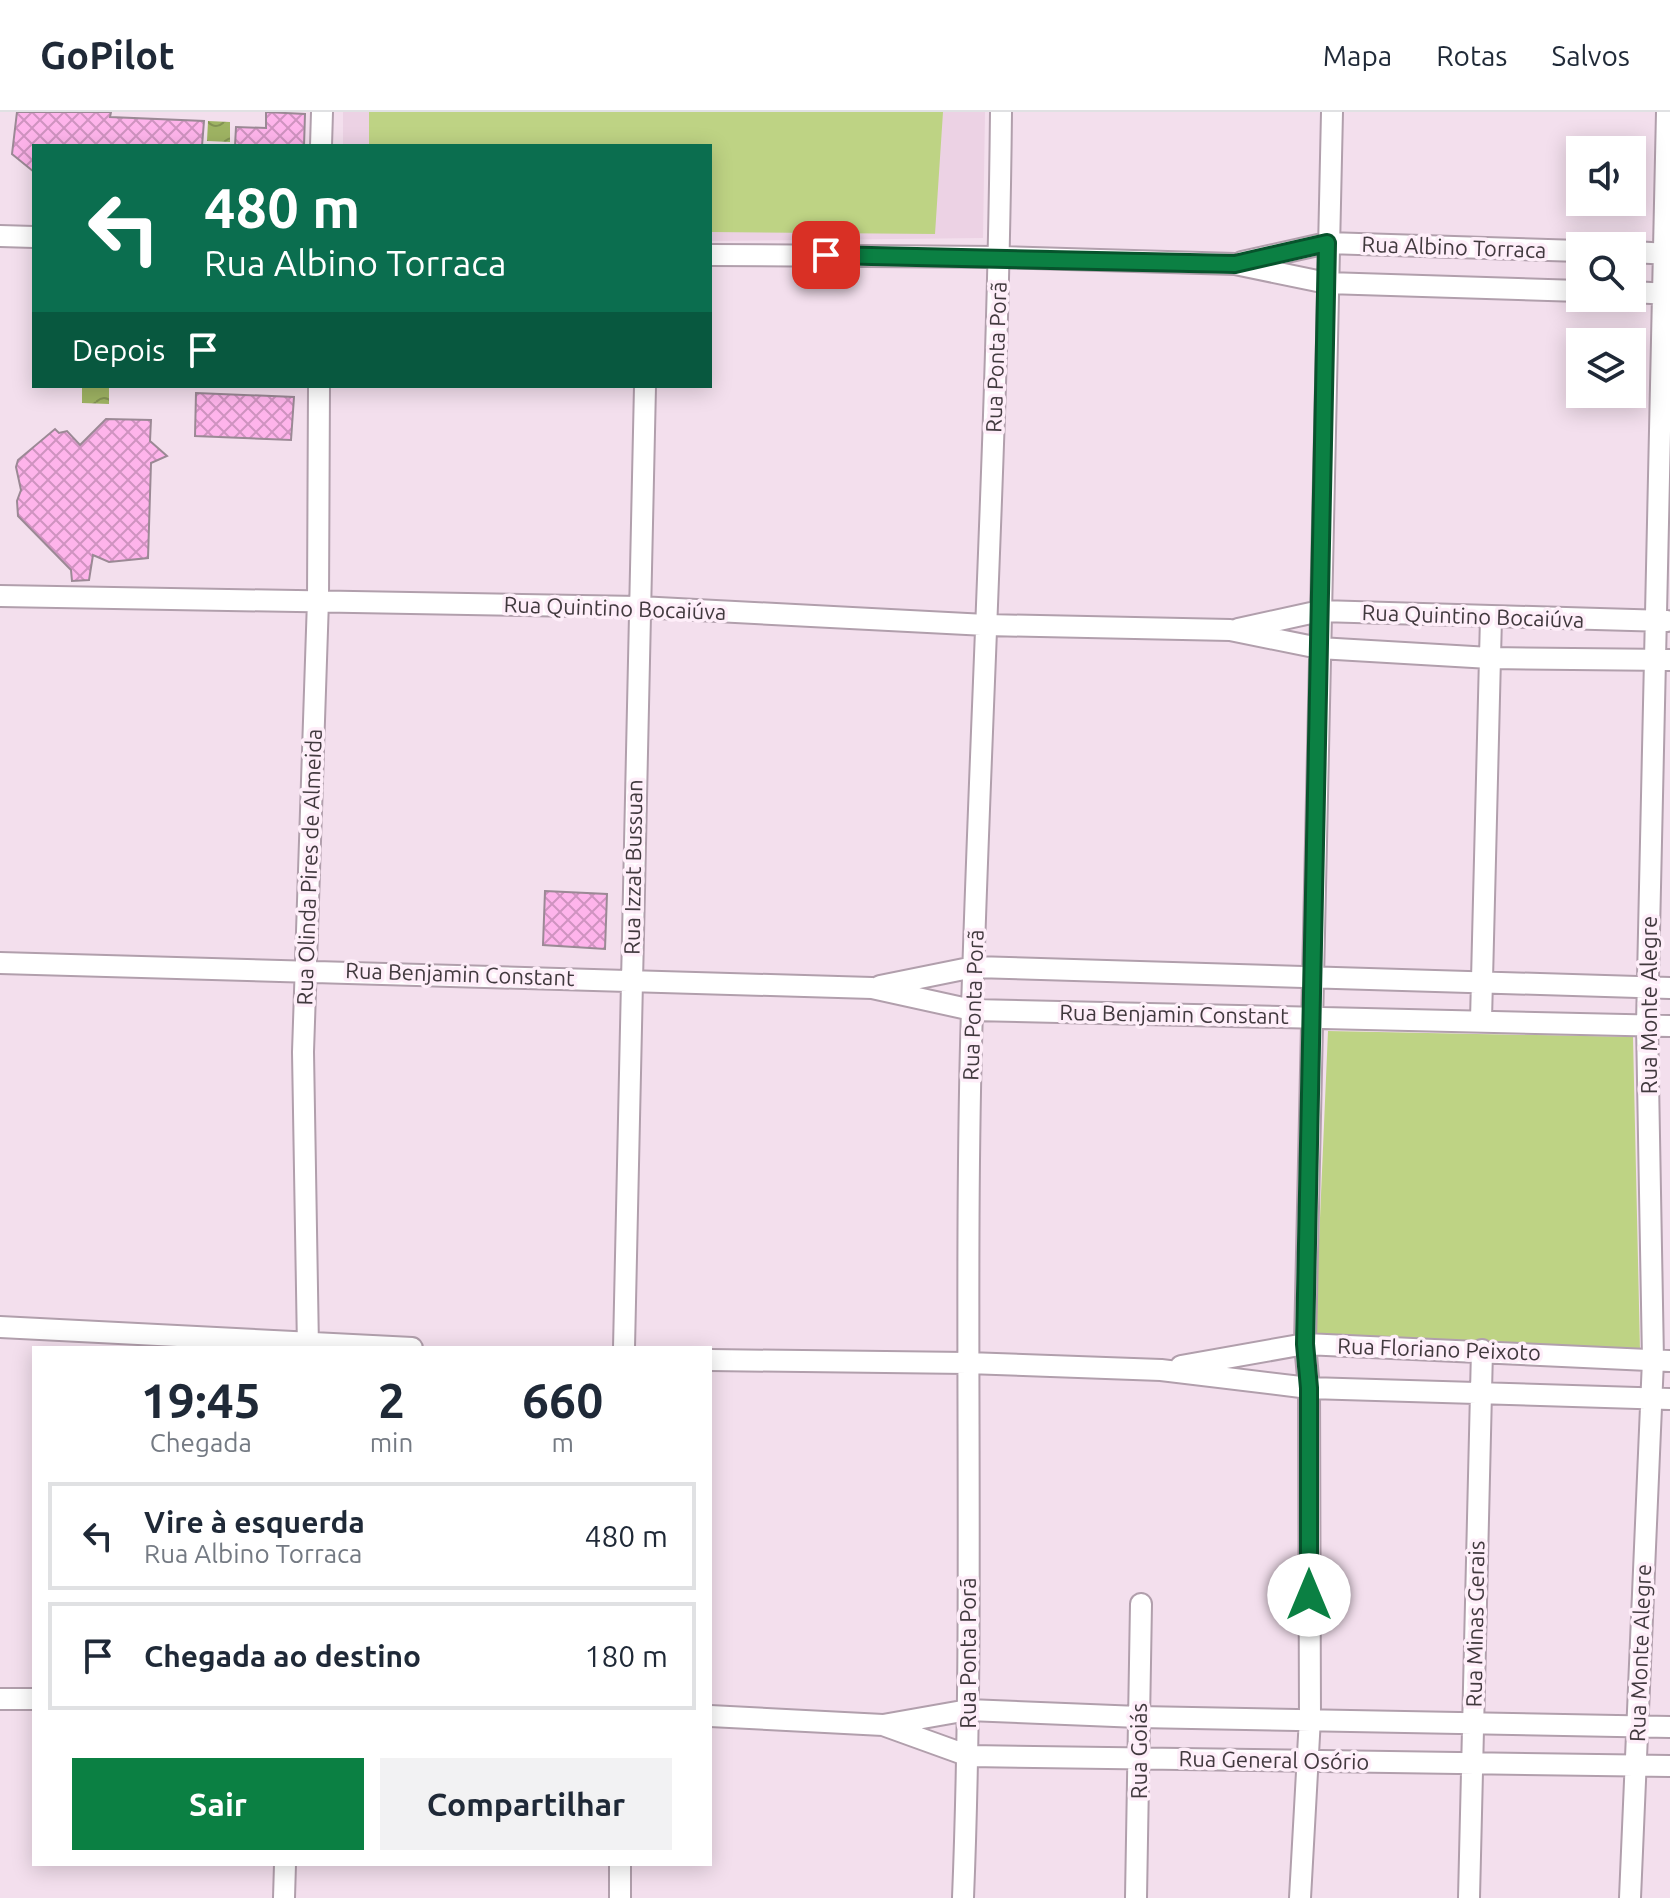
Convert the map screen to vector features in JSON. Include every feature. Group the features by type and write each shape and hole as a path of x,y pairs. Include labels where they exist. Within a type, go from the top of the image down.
{"street":[{"path":"321,144 322,112"},
{"name":"Rua Ponta Porã","path":"963,1898 969,1756 967,1363 972,1010 1000,257 1001,112"},
{"path":"1300,1898 1310,1718 1309,1388 1305,1344 1332,112"},
{"name":"Rua Monte Alegre","path":"1630,1898 1636,1726 1661,1360 1647,1024 1663,660 1667,112"},
{"path":"0,236 32,237"},
{"name":"Rua Albino Torraca","path":"1235,264 1327,243 1566,251"},
{"path":"1646,252 1667,253"},
{"name":"Rua Albino Torraca","path":"712,255 1000,257 1235,264 1327,283 1566,291"},
{"path":"1646,292 1667,293"},
{"name":"Rua Olinda Pires de Almeida","path":"308,1345 303,1052 318,600 319,388"},
{"name":"Rua Izzat Bussuan","path":"624,1346 645,388"},
{"name":"Rua Quintino Bocaiúva","path":"0,596 639,607 986,625 1230,630 1319,648 1490,658 1663,660"},
{"name":"Rua Quintino Bocaiúva","path":"1230,630 1320,611 1663,621"},
{"path":"1481,1020 1491,617"},
{"name":"Rua Benjamin Constant","path":"0,963 872,988 972,1010 1670,1026"},
{"name":"Rua Benjamin Constant","path":"872,988 974,967 1670,988"},
{"path":"0,1327 343,1346"},
{"name":"Rua Floriano Peixoto","path":"1161,1370 1305,1344 1661,1360"},
{"name":"Rua Minas Gerais","path":"1469,1898 1482,1350"},
{"name":"Rua Floriano Peixoto","path":"712,1360 967,1363 1161,1370 1309,1388 1660,1398"},
{"name":"Rua Goiás","path":"1136,1898 1141,1604"},
{"path":"0,1699 32,1699"},
{"name":"Rua General Osório","path":"712,1716 883,1725 968,1710 1139,1717 1670,1727"},
{"name":"Rua General Osório","path":"883,1725 969,1756 1670,1766"},
{"path":"284,1898 285,1866"},
{"path":"620,1866 620,1898"}],"shaded area":[{"path":"343,112 985,112 983,238 712,241 712,144 343,144"},
{"path":"369,112 943,112 935,234 712,232 712,144 369,144"},
{"path":"1328,1031 1633,1037 1640,1350 1315,1335"}],"water":[{"path":"208,121 230,122 230,142 207,141"},
{"path":"82,388 109,388 109,404 82,403"}],"building":[{"path":"17,112 111,112 110,117 204,121 202,144 32,144 32,170 12,154"},
{"path":"266,112 305,114 304,144 235,144 236,127 266,128"},
{"path":"196,393 294,397 291,440 195,436"},
{"path":"106,419 151,420 150,441 167,456 151,463 148,558 109,562 93,555 89,580 72,581 71,570 18,516 17,501 21,490 16,467 18,460 55,429 59,433 67,431 80,445"},
{"path":"545,891 607,894 605,949 543,945"}],"route":[{"path":"826,255 1235,264 1327,243 1305,1344 1309,1388 1309,1595"}]}
